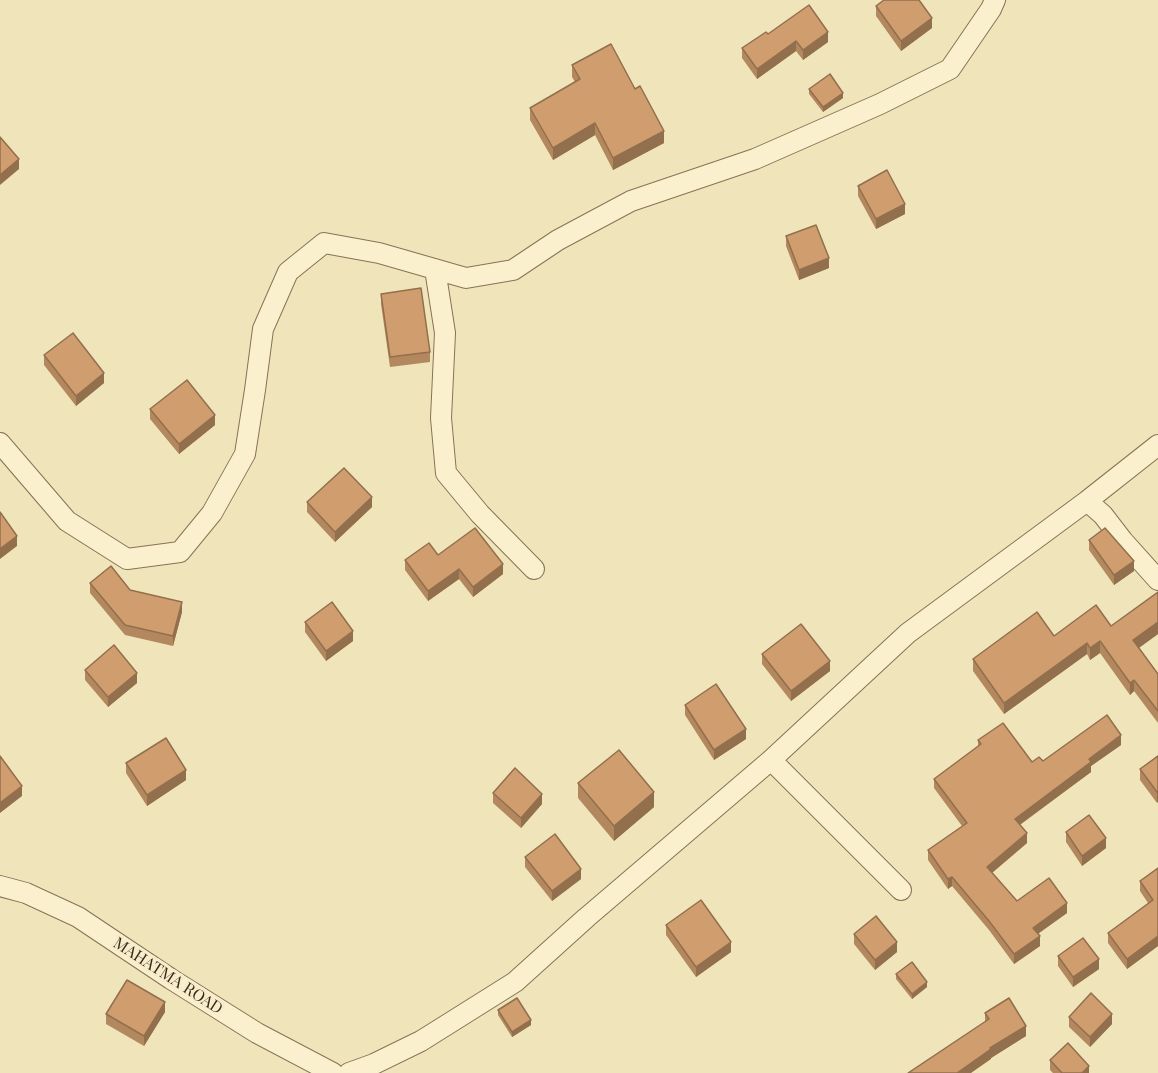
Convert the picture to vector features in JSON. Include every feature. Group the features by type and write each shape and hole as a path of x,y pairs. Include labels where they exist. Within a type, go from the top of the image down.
{"street":[{"path":"0,443 67,521 127,559 180,552 212,513 245,454 263,328 288,272 324,243 379,253 466,278 513,270 558,240 631,201 755,159 880,104 950,69 995,0"},
{"path":"435,269 446,333 441,418 446,473 480,514 534,569"},
{"path":"349,1073 374,1064 421,1041 515,981 771,760 908,633 1087,501 1158,445"},
{"path":"1087,501 1103,515 1158,580"},
{"path":"771,760 901,890"},
{"name":"MAHATMA ROAD","path":"0,886 26,893 78,917 256,1033 333,1073"}],"building":[{"path":"884,0 919,0 932,18 901,41 876,6"},
{"path":"809,5 828,32 803,50 796,41 757,69 742,48 766,32 768,34"},
{"path":"611,44 635,89 640,86 664,131 613,158 595,123 553,148 530,108 580,79 572,65"},
{"path":"830,74 843,93 823,107 809,89"},
{"path":"0,137 19,159 0,175"},
{"path":"887,170 905,204 876,219 858,186"},
{"path":"816,225 829,258 799,270 786,236"},
{"path":"421,288 430,352 390,357 381,294"},
{"path":"73,333 104,373 76,396 44,355"},
{"path":"187,380 215,415 179,444 150,409"},
{"path":"344,468 372,497 335,532 307,502"},
{"path":"0,512 17,536 0,549"},
{"path":"475,528 503,564 473,587 459,569 428,591 405,560 429,543 438,555"},
{"path":"1105,528 1134,561 1114,575 1089,540"},
{"path":"111,566 130,590 182,602 173,636 125,625 90,583"},
{"path":"1158,592 1158,622 1133,640 1158,674 1158,711 1134,680 1130,683 1100,641 1090,648 1087,643 1004,703 973,659 1037,612 1054,636 1096,605 1111,626"},
{"path":"332,602 353,631 326,651 305,622"},
{"path":"801,624 830,661 791,691 762,654"},
{"path":"114,645 137,673 108,697 85,670"},
{"path":"716,684 746,729 714,750 685,705"},
{"path":"1107,715 1121,735 1089,759 1091,762 1015,819 1027,833 987,867 1017,901 1049,878 1067,903 1033,928 1040,936 1014,954 952,877 948,879 928,850 967,823 934,779 981,744 978,740 1003,723 1032,762 1039,757 1043,761"},
{"path":"166,738 186,770 147,795 126,763"},
{"path":"619,750 654,792 614,826 578,783"},
{"path":"0,756 22,786 0,803"},
{"path":"1158,756 1158,791 1157,792 1140,769"},
{"path":"515,768 542,794 521,818 493,793"},
{"path":"1089,815 1106,838 1082,856 1066,832"},
{"path":"555,834 581,869 552,891 525,857"},
{"path":"1158,868 1158,936 1127,959 1108,933 1153,900 1140,881"},
{"path":"701,900 731,942 696,967 666,925"},
{"path":"876,916 897,942 875,960 854,934"},
{"path":"1083,938 1099,959 1073,977 1058,956"},
{"path":"912,962 927,982 912,994 896,974"},
{"path":"127,980 165,1002 144,1036 106,1014"},
{"path":"1091,993 1112,1014 1090,1037 1069,1017"},
{"path":"517,998 531,1020 512,1032 498,1010"},
{"path":"1009,998 1026,1026 990,1048 957,1073 908,1073 989,1019 985,1013"},
{"path":"1068,1043 1089,1066 1082,1073 1062,1073 1050,1060"}]}
